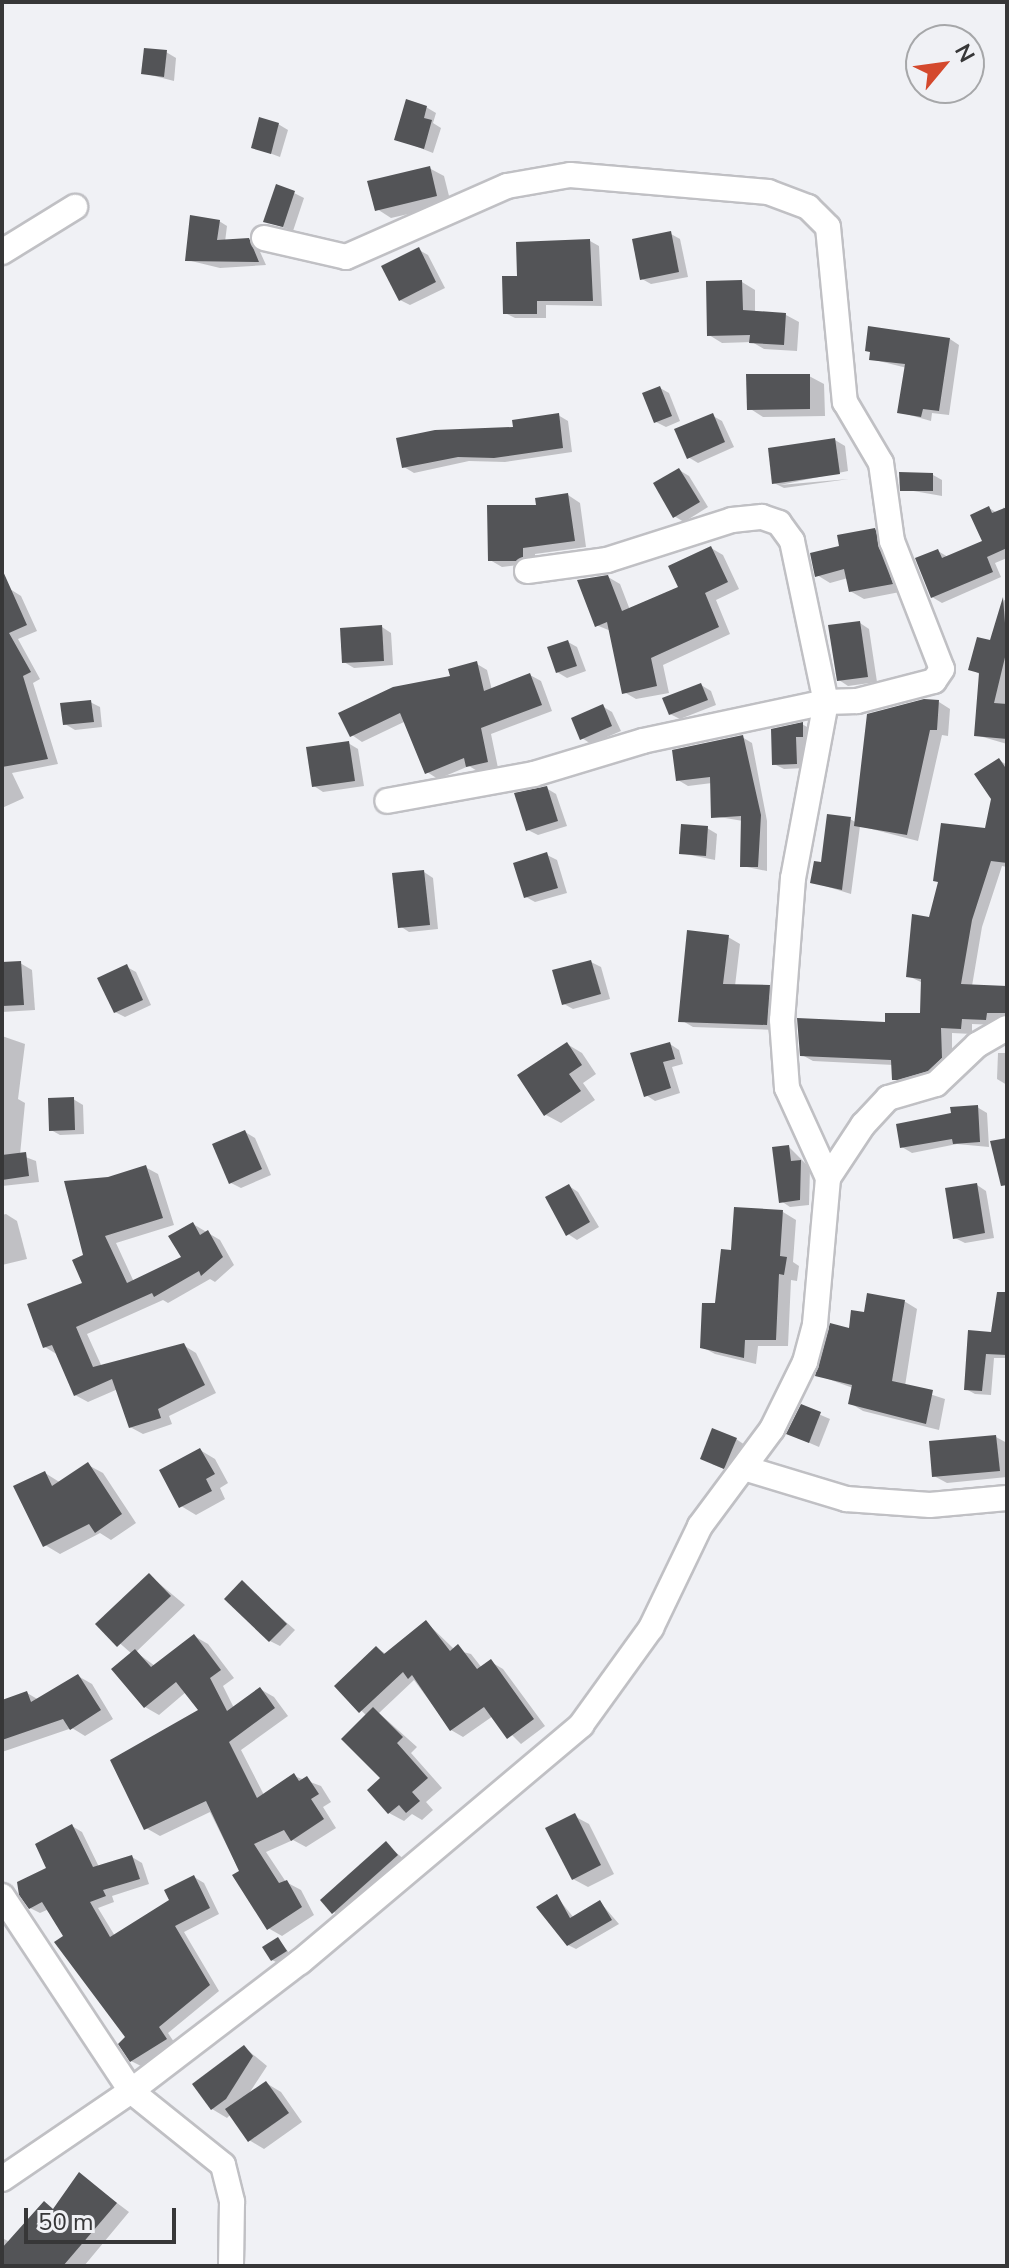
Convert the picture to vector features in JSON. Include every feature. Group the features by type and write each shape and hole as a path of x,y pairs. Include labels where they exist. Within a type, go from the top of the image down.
{"street":[{"path":"264,238 346,257 507,186 570,175 768,192 808,207 828,227 845,402 881,463 892,541 942,669 934,681 857,701 826,702 643,741 534,774 387,801"},
{"path":"2,252 75,207"},
{"path":"527,571 607,560 732,520 762,517 779,523 792,541 826,702 793,878 782,1020 787,1088 828,1178"},
{"path":"2,2179 131,2091 300,1962 581,1725 651,1628 700,1526 772,1429 805,1362 815,1324 828,1178 863,1125 888,1098 936,1084 977,1045 1007,1028"},
{"path":"744,1468 846,1499 930,1505 1007,1498"},
{"path":"2,1896 131,2091 223,2165 232,2202 231,2266"}],"building":[{"path":"144,48 167,50 164,77 141,74"},
{"path":"406,99 427,106 424,118 432,120 424,149 394,140"},
{"path":"259,117 279,123 271,154 251,148"},
{"path":"430,166 437,196 375,211 367,181"},
{"path":"276,184 295,191 283,227 263,222"},
{"path":"190,215 220,220 217,240 249,238 259,262 185,261"},
{"path":"671,231 679,272 640,280 632,239"},
{"path":"590,239 593,301 537,301 537,314 503,314 502,276 517,276 516,242"},
{"path":"419,247 436,282 399,301 381,266"},
{"path":"742,280 743,310 786,313 784,345 749,343 750,335 707,336 706,281"},
{"path":"868,326 950,338 939,411 923,409 921,417 897,413 905,364 869,360 870,352 865,351"},
{"path":"746,374 810,374 810,409 747,410"},
{"path":"660,386 672,416 654,423 642,393"},
{"path":"559,413 563,448 494,458 458,457 402,468 396,438 435,430 513,427 512,420"},
{"path":"713,413 725,442 687,459 674,429"},
{"path":"835,438 840,474 772,484 768,448"},
{"path":"679,468 700,502 673,518 653,483"},
{"path":"899,472 933,473 933,491 900,491"},
{"path":"568,493 575,541 523,548 523,557 516,561 488,561 487,505 536,505 535,498"},
{"path":"989,506 992,513 1007,507 1007,548 987,557 993,572 931,598 915,558 938,549 942,558 982,541 970,515"},
{"path":"875,528 893,584 849,592 844,569 815,577 810,553 839,546 837,535"},
{"path":"711,546 728,582 705,593 719,627 651,658 657,686 622,694 607,622 595,627 577,580 608,575 622,611 678,587 668,566"},
{"path":"2,569 27,625 9,633 31,672 23,676 48,759 2,767"},
{"path":"1003,597 1007,649 994,703 1007,704 1007,739 974,736 979,673 968,670 977,637 990,640"},
{"path":"860,621 868,677 837,681 828,625"},
{"path":"382,625 384,661 342,663 340,628"},
{"path":"568,640 577,666 556,673 547,647"},
{"path":"477,661 484,691 530,673 542,705 481,728 488,762 466,767 464,758 425,774 400,713 350,737 338,713 393,687 450,676 448,669"},
{"path":"701,683 708,700 669,715 662,698"},
{"path":"924,699 939,700 937,730 930,730 907,835 854,826 867,714"},
{"path":"91,700 94,722 63,725 60,703"},
{"path":"603,704 612,726 580,740 571,718"},
{"path":"803,722 803,737 796,737 797,764 772,765 771,729"},
{"path":"743,735 761,815 758,867 740,867 741,816 711,818 710,777 676,781 672,750"},
{"path":"349,741 355,781 312,787 306,747"},
{"path":"999,758 1007,770 1007,863 991,861 972,920 961,984 1007,986 1007,1013 987,1013 986,1020 962,1019 961,1029 941,1028 942,1058 928,1071 897,1080 892,1080 891,1060 800,1056 797,1018 885,1022 885,1013 920,1013 921,979 906,977 912,914 929,917 938,882 933,881 941,823 985,828 991,799 974,774"},
{"path":"547,786 558,821 526,831 514,793"},
{"path":"827,814 851,817 842,890 810,883 814,861 821,862"},
{"path":"681,824 708,826 706,856 679,854"},
{"path":"547,852 558,888 524,898 513,863"},
{"path":"424,870 430,925 398,928 392,873"},
{"path":"687,930 729,935 723,984 770,985 767,1025 678,1022"},
{"path":"591,960 601,994 562,1005 552,970"},
{"path":"21,961 24,1005 2,1006 2,962"},
{"path":"127,964 143,1000 114,1013 97,978"},
{"path":"567,1042 582,1065 569,1074 581,1091 544,1116 517,1075"},
{"path":"670,1042 675,1059 663,1062 671,1088 644,1097 630,1053"},
{"path":"74,1097 75,1130 49,1131 48,1098"},
{"path":"978,1105 980,1142 953,1144 952,1139 900,1148 896,1124 951,1113 950,1107"},
{"path":"245,1130 262,1169 229,1184 212,1144"},
{"path":"1007,1138 1007,1185 1001,1186 990,1141"},
{"path":"789,1145 791,1161 801,1160 800,1200 779,1203 772,1147"},
{"path":"26,1152 29,1176 2,1180 2,1155"},
{"path":"146,1165 163,1218 105,1236 127,1283 181,1257 168,1236 193,1222 200,1235 208,1230 223,1257 201,1276 199,1271 154,1297 152,1293 76,1327 93,1367 184,1343 205,1385 158,1409 161,1418 129,1428 112,1379 74,1396 52,1345 43,1348 27,1304 82,1283 72,1260 83,1255 64,1181 108,1177"},
{"path":"977,1183 985,1233 953,1239 945,1188"},
{"path":"569,1184 590,1222 566,1236 545,1197"},
{"path":"734,1207 783,1210 780,1256 787,1257 784,1275 779,1274 776,1340 745,1340 744,1358 700,1348 702,1303 715,1303 721,1249 731,1250"},
{"path":"997,1292 1007,1292 1007,1355 986,1354 982,1391 964,1390 968,1330 991,1332"},
{"path":"867,1293 905,1300 892,1381 933,1390 926,1424 848,1404 852,1385 815,1376 830,1323 849,1328 851,1310 864,1312"},
{"path":"801,1404 821,1412 809,1443 786,1434"},
{"path":"712,1428 737,1438 724,1469 700,1459"},
{"path":"996,1435 1000,1471 932,1477 929,1441"},
{"path":"200,1448 215,1474 206,1479 212,1491 179,1508 159,1470"},
{"path":"88,1462 122,1514 95,1533 89,1524 43,1547 13,1486 45,1471 52,1486"},
{"path":"149,1573 171,1596 117,1647 95,1624"},
{"path":"242,1580 287,1624 269,1642 224,1599"},
{"path":"426,1620 450,1651 458,1644 477,1669 491,1659 534,1719 507,1739 484,1707 450,1731 412,1675 408,1679 403,1672 359,1713 334,1686 376,1646 384,1654"},
{"path":"194,1634 221,1670 210,1678 227,1711 260,1687 275,1708 229,1742 257,1798 294,1773 299,1781 307,1776 319,1794 311,1799 324,1819 291,1841 284,1830 254,1844 279,1883 287,1880 302,1907 267,1930 232,1875 239,1871 206,1801 144,1830 110,1760 198,1710 176,1682 144,1708 111,1669 135,1649 151,1667"},
{"path":"78,1674 101,1710 70,1730 63,1719 2,1740 2,1700 27,1691 31,1702"},
{"path":"373,1707 403,1737 397,1743 428,1778 412,1792 420,1801 406,1813 399,1805 388,1814 367,1790 380,1778 341,1739"},
{"path":"575,1813 601,1865 572,1880 545,1828"},
{"path":"72,1824 93,1867 132,1855 140,1879 103,1890 106,1896 90,1902 110,1937 169,1900 164,1890 194,1875 210,1908 175,1926 210,1985 159,2027 167,2039 130,2062 118,2044 125,2037 54,1942 63,1936 42,1902 29,1909 19,1895 17,1882 46,1868 35,1844"},
{"path":"386,1841 398,1855 332,1914 320,1900"},
{"path":"557,1894 570,1918 600,1900 612,1920 567,1946 536,1907"},
{"path":"278,1937 287,1951 271,1961 262,1947"},
{"path":"244,2045 253,2056 226,2099 211,2110 192,2084"},
{"path":"266,2081 289,2113 248,2142 225,2109"},
{"path":"79,2172 117,2203 63,2266 2,2266 2,2248 44,2201 53,2209"}]}
